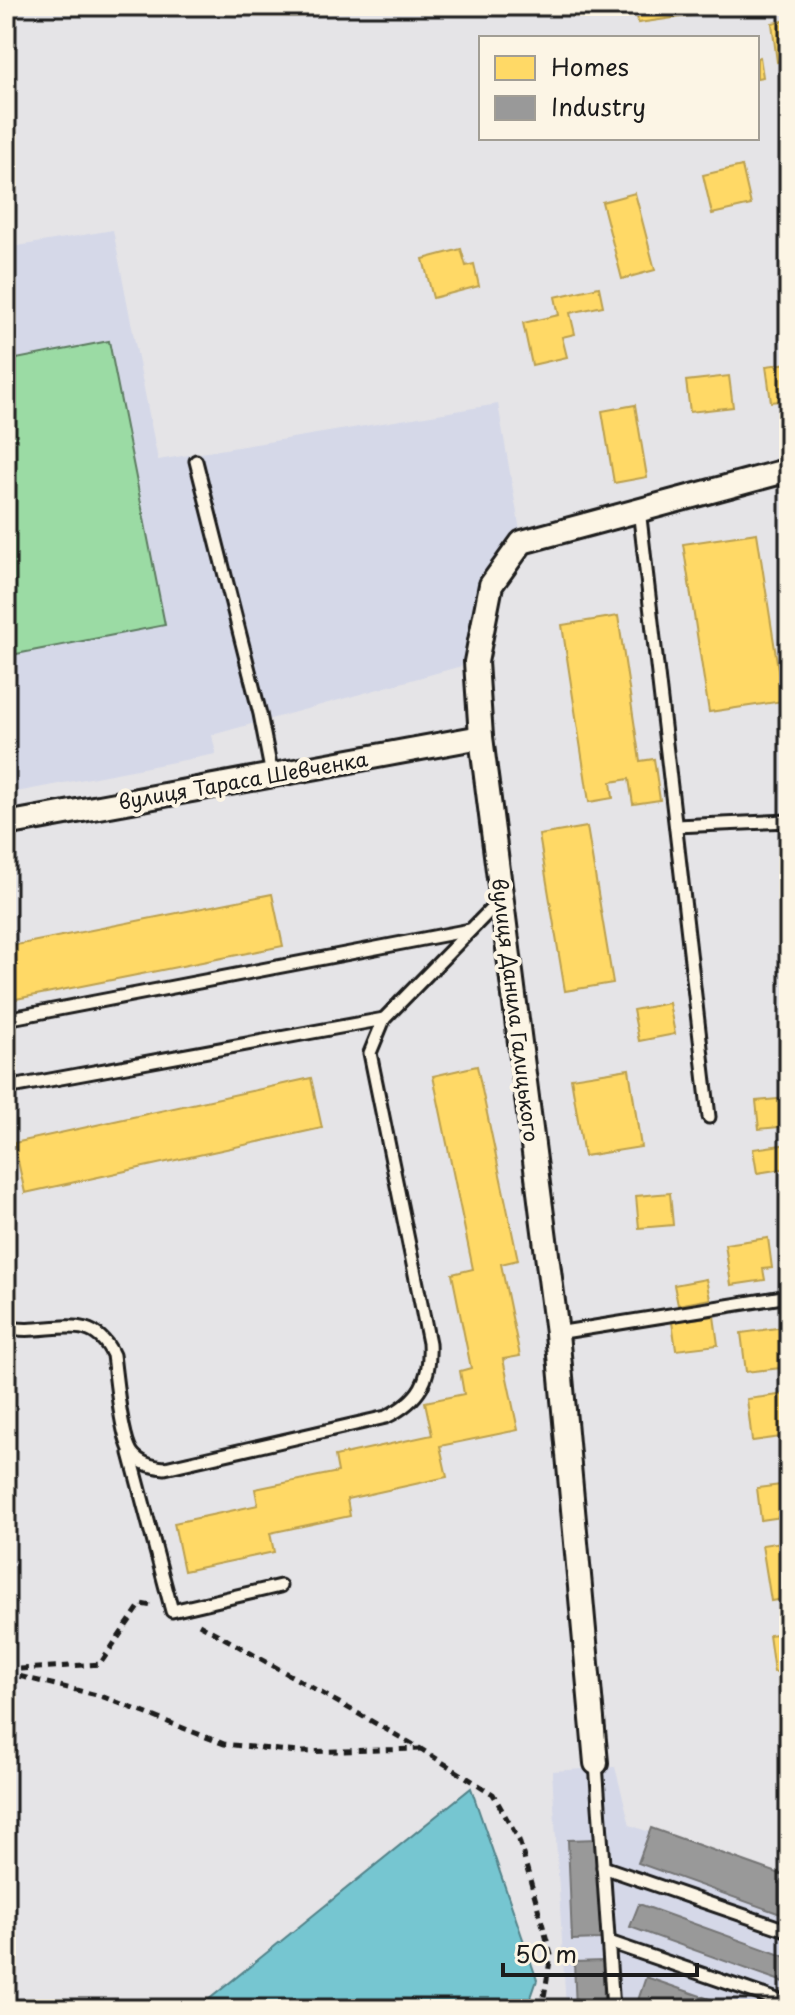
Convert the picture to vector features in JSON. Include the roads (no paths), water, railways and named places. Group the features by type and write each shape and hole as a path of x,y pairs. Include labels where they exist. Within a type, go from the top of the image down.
{"street":[{"name":"вулиця Данила Галицького","path":"596,1763 557,1333 481,737 476,662 491,585 522,542 789,470"},
{"name":"вулиця Тараса Шевченка","path":"6,824 481,737"}],"lane":[{"path":"196,461 260,714 272,775"},
{"path":"639,509 709,1117"},
{"path":"676,826 789,821"},
{"path":"128,1445 142,1463 165,1468 386,1417 403,1409 416,1396 426,1380 430,1362 429,1343 370,1053 384,1019 502,897"},
{"path":"6,1019 470,930"},
{"path":"6,1088 384,1019"},
{"path":"557,1333 789,1296"},
{"path":"6,1327 23,1331 76,1326 99,1335 108,1344 113,1355 128,1445 172,1611 280,1586"},
{"path":"596,1763 613,2009"},
{"path":"603,1867 789,1931"},
{"path":"609,1942 789,2004"}],"water":[{"path":"471,1788 537,1980 527,2009 197,2009"}]}
